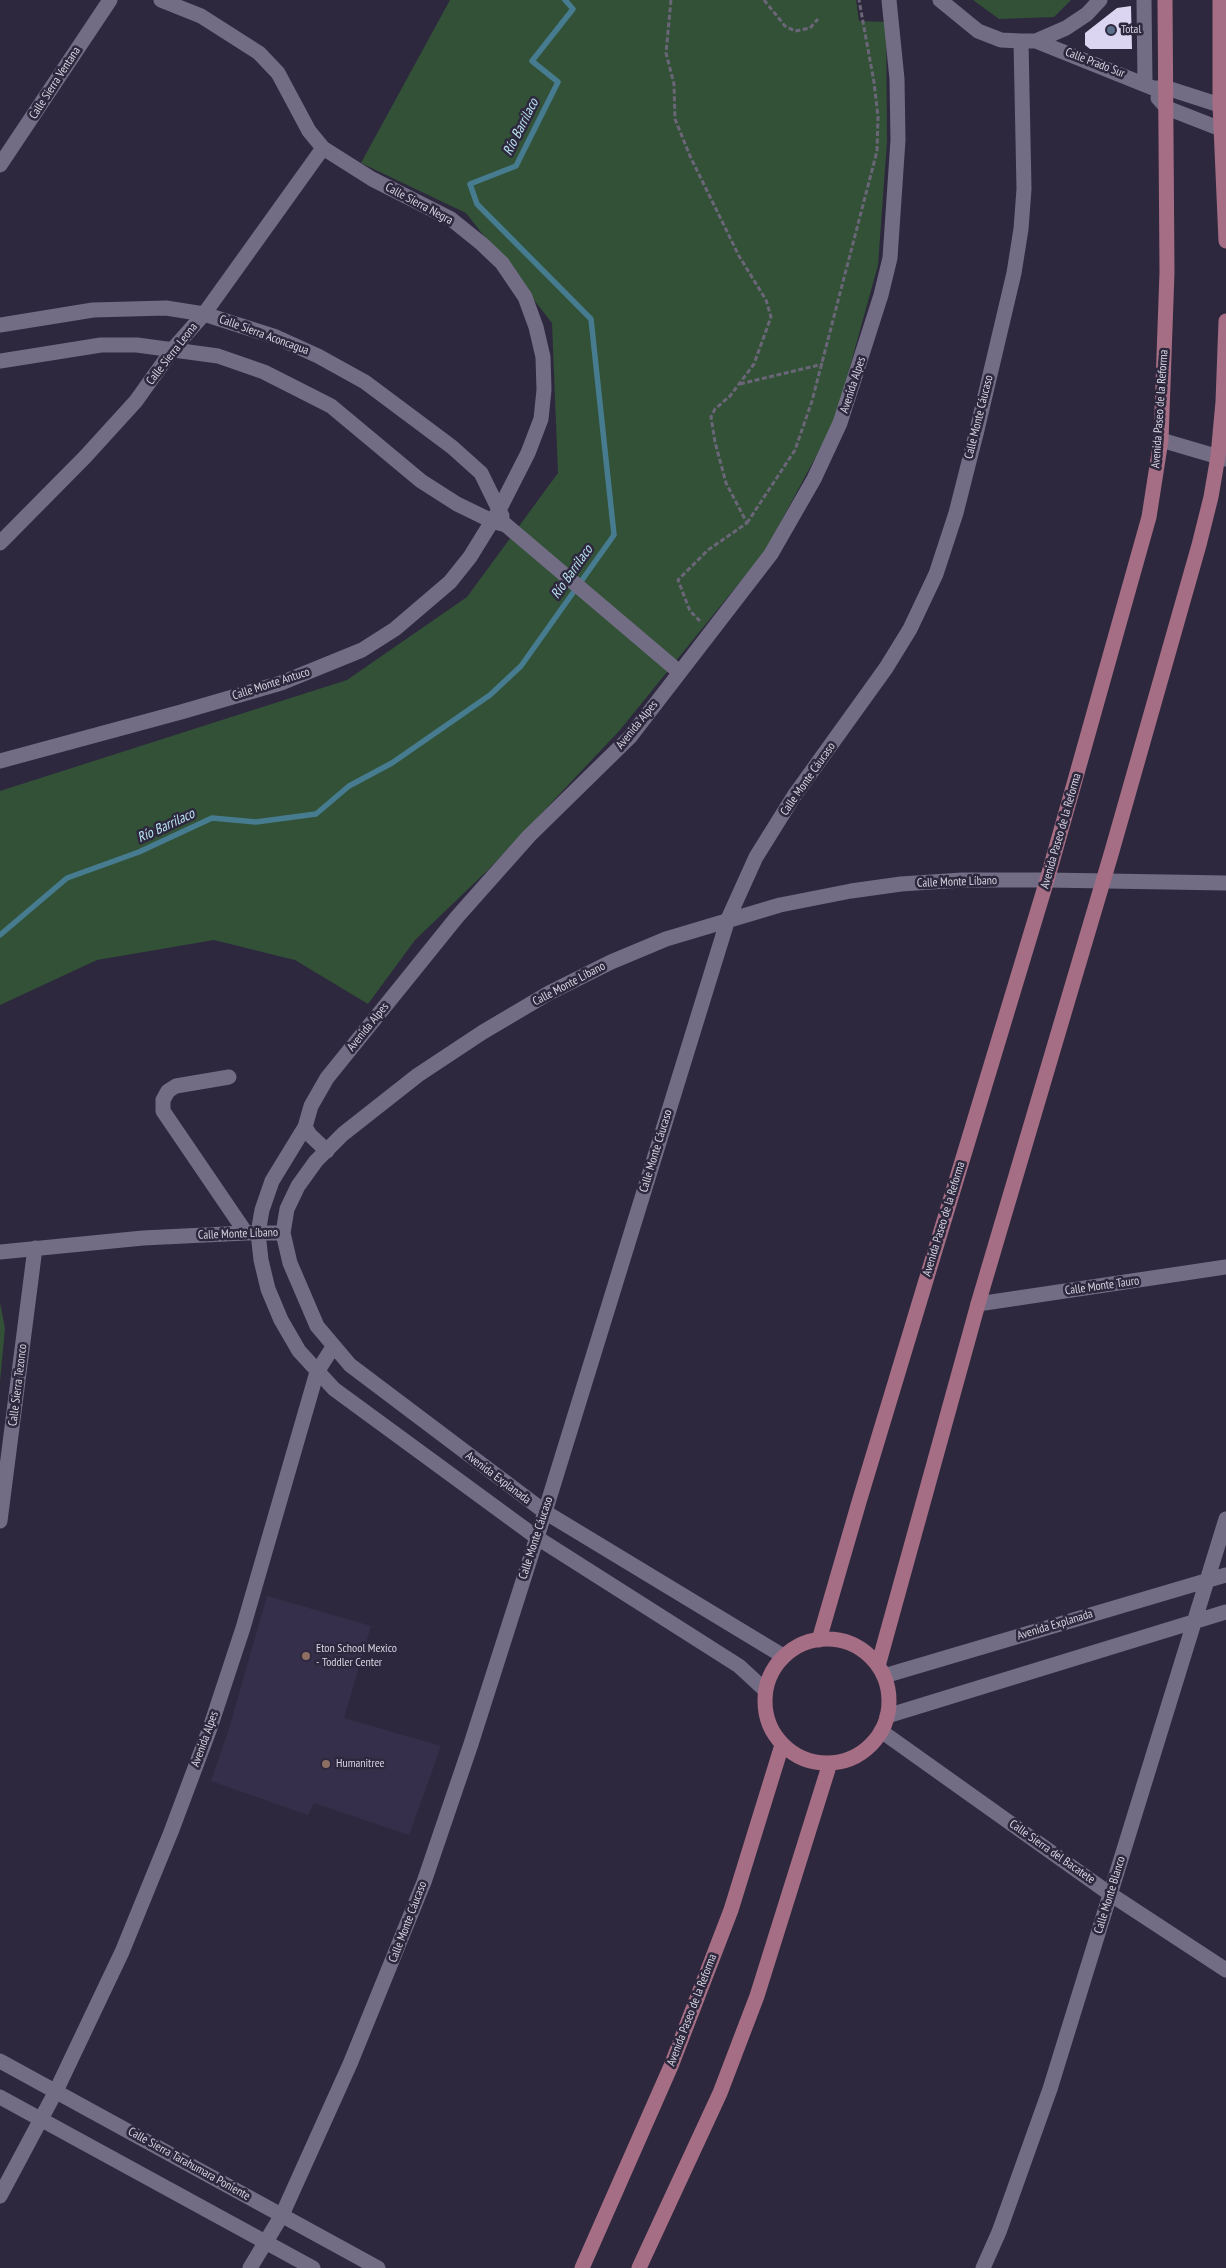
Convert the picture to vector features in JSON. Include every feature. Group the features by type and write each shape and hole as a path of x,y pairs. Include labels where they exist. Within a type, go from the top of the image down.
{"main road":[{"name":"Avenida Paseo de la Reforma","path":"819,1640 1047,880 1150,517 1161,440 1167,272 1167,108 1155,86 1165,0"},
{"path":"1220,0 1226,241"},
{"path":"881,1671 978,1304 1104,881 1222,457 1226,321"},
{"path":"819,1640 842,1641 862,1650 881,1671 889,1696 887,1716 881,1731 872,1744 860,1754 830,1763 812,1762 796,1755 782,1745 771,1729 765,1710 765,1690 772,1672 783,1656 800,1645 819,1640"},
{"name":"Avenida Paseo de la Reforma","path":"582,2268 671,2066 731,1910 782,1745"},
{"path":"639,2268 720,2093 757,1996 830,1763"}],"street":[{"name":"Calle Sierra Ventana","path":"0,165 110,0"},
{"name":"Calle Sierra Negra","path":"161,0 200,16 238,38 259,53 278,73 309,130 323,148 372,179 451,219 482,244 502,264 525,297 536,327 543,357 544,390 542,419 504,523"},
{"name":"Avenida Alpes","path":"317,1372 299,1351 281,1320 268,1289 252,1232 272,1181 305,1127 311,1106 327,1078 457,917 529,836 630,737 678,671 771,554 814,479 840,423 882,294 890,258 898,140 897,79 889,0"},
{"path":"940,0 978,31 1002,40 1021,41 1036,40 1066,28 1087,14 1100,0"},
{"path":"1144,0 1155,86"},
{"name":"Calle Prado Sur","path":"1036,40 1155,86 1224,104"},
{"name":"Calle Monte Cáucaso","path":"250,2268 282,2215 350,2064 424,1882 471,1744 545,1512 728,919 756,857 794,796 886,668 910,629 936,574 956,513 1014,273 1021,228 1024,190 1021,41"},
{"path":"1167,108 1223,130"},
{"name":"Calle Sierra Leona","path":"0,543 130,408 174,349 204,314 323,148"},
{"name":"Calle Sierra Aconcagua","path":"0,325 93,310 166,308 204,314 276,337 318,356 365,382 452,447 481,473 504,523"},
{"name":"Calle Sierra Aconcagua","path":"0,361 39,353 101,345 137,345 218,356 264,372 331,406 421,481 457,504 504,523 678,671"},
{"path":"1161,440 1222,457"},
{"name":"Calle Monte Antuco","path":"0,761 281,683 362,650 395,629 450,582 470,557 504,523"},
{"name":"Calle Monte Líbano","path":"0,1252 143,1238 252,1232 283,1233 287,1209 298,1186 327,1151 343,1134 418,1075 483,1032 549,993 611,962 658,942 728,919 780,905 851,890 962,880 1226,883"},
{"path":"229,1077 176,1086 168,1091 163,1100 163,1111 252,1232"},
{"path":"305,1127 310,1135 327,1151"},
{"name":"Avenida Explanada","path":"283,1233 290,1263 303,1298 317,1326 350,1365 545,1512 783,1656"},
{"name":"Calle Sierra Tezonco","path":"0,1521 35,1248"},
{"name":"Calle Monte Tauro","path":"978,1304 1226,1267"},
{"name":"Avenida Alpes","path":"0,2196 56,2091 122,1952 171,1832 210,1728 243,1628 317,1372 333,1347"},
{"name":"Avenida Explanada","path":"317,1372 360,1408 536,1538 739,1666 765,1690"},
{"name":"Calle Monte Blanco","path":"983,2268 999,2232 1050,2089 1226,1518"},
{"name":"Avenida Explanada","path":"881,1671 1226,1575"},
{"path":"887,1716 1226,1612"},
{"name":"Calle Sierra del Bacatete","path":"881,1731 1110,1894 1226,1970"},
{"name":"Calle Sierra Tarahumara Poniente","path":"0,2061 378,2268"},
{"path":"0,2097 313,2268"}],"path":[{"path":"671,0 666,53 674,84 675,119 690,156 739,256 771,309 772,317 759,353 739,384 715,409 711,417 715,442 726,483 748,523"},
{"path":"764,0 785,26 795,31 810,28 818,19"},
{"path":"711,630 690,611 678,580 708,550 748,523 795,450 823,364 877,151 878,117 874,82 859,0"},
{"path":"739,384 823,364"}],"shaded area":[{"name":"Humanitree","path":"267,1596 371,1626 344,1718 441,1746 409,1835 314,1803 308,1815 211,1781 229,1729"}],"green space":[{"path":"450,0 856,0 859,21 886,22 887,141 878,265 835,421 765,551 620,730 488,870 415,940 368,1004 295,960 214,940 97,960 0,1005 0,791 347,680 467,597 558,473 552,323 466,213 361,163"},
{"path":"973,0 1071,0 1054,17 999,19"},
{"path":"0,1303 5,1328 0,1381"}],"building":[{"name":"Total","path":"1131,6 1132,49 1090,49 1085,45 1085,33 1117,8"}],"waterway":[{"name":"Río Barrilaco","path":"0,935 67,878 139,852 212,818 256,822 316,814 349,786 392,763 490,695 521,666 614,535 591,319 477,204 470,184 516,166 558,82 532,61 573,9 565,0"}],"place":[{"name":"Total","path":"1111,30"},
{"name":"Eton School Mexico - Toddler Center","path":"306,1656"},
{"name":"Humanitree","path":"326,1764"}]}
